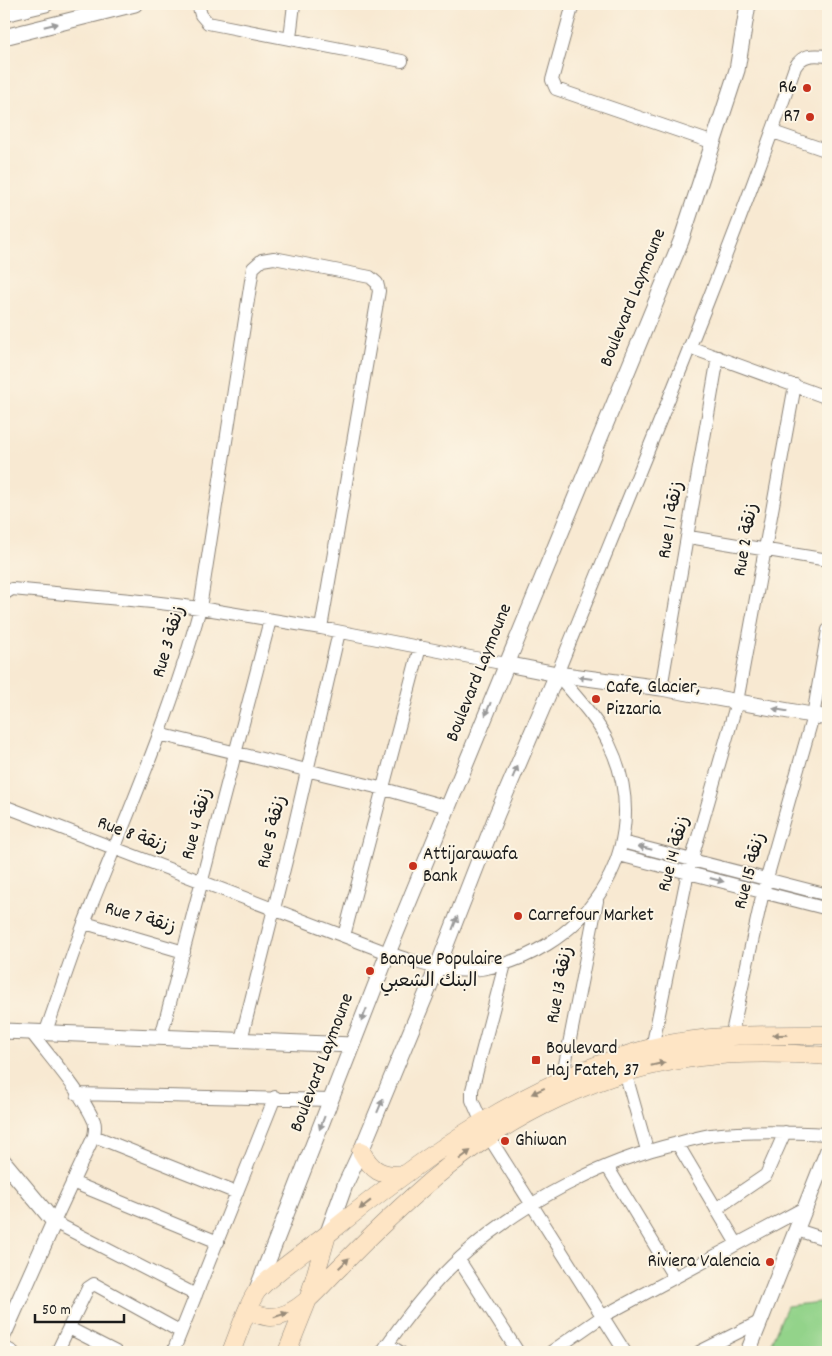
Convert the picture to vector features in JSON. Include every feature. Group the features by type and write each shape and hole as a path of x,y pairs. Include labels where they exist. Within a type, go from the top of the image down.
{"main road":[{"path":"248,1310 265,1318 275,1317 300,1306 379,1228 485,1130 521,1100 562,1080 598,1065 652,1048 731,1037 828,1035"},
{"path":"257,1291 403,1175 485,1130 590,1085 625,1072 701,1056 794,1054 828,1056"},
{"path":"361,1151 375,1171 389,1176 403,1175"},
{"path":"286,1352 309,1297 327,1235"},
{"name":"Boulevard Laymoune","path":"232,1352 257,1291"}],"street":[{"path":"4,14 46,4"},
{"path":"4,36 135,4"},
{"path":"198,4 201,15 208,23 402,61"},
{"path":"290,38 294,4"},
{"path":"573,4 552,80 556,89 714,143"},
{"name":"Boulevard Laymoune","path":"257,1291 388,954 681,241 737,70 748,4"},
{"path":"327,1235 344,1185 361,1151 438,968 497,814 557,674 689,347 773,132 798,62 808,55 828,56"},
{"path":"773,132 828,151"},
{"name":"Rue 3 زنقة","path":"39,1032 85,923 159,734 188,652 200,608 253,268 262,260 274,258 370,277 377,283 379,292 321,628"},
{"path":"689,347 828,398"},
{"name":"Rue 1 زنقة 1","path":"661,688 689,537 718,358"},
{"name":"Rue 2 زنقة","path":"737,702 795,385"},
{"path":"689,537 828,560"},
{"path":"4,594 12,589 200,608 321,628 557,674 661,688 821,717 828,630"},
{"name":"Rue 4 زنقة","path":"161,1037 270,620"},
{"name":"Rue 5 زنقة","path":"241,1040 339,632"},
{"path":"344,936 420,647"},
{"path":"557,674 594,720 609,744 620,778 624,811 622,842 619,855 597,898"},
{"name":"Rue 14 زنقة","path":"652,1048 688,872 737,702"},
{"name":"Rue 15 زنقة","path":"731,1037 763,892 821,717"},
{"path":"159,734 384,789 448,807"},
{"name":"Rue 8 زنقة","path":"4,806 388,954 438,968 472,970 505,964 534,954 556,940 579,919 597,898"},
{"path":"622,842 828,895"},
{"path":"619,855 828,909"},
{"name":"Rue 13 زنقة","path":"562,1080 597,898"},
{"name":"Rue 7 زنقة","path":"85,923 184,952"},
{"path":"505,964 472,1090 472,1100 485,1130 625,1352"},
{"path":"4,1031 352,1045"},
{"path":"4,1334 94,1136 94,1120 39,1032"},
{"path":"625,1072 648,1150"},
{"path":"77,1094 275,1097 331,1100"},
{"path":"173,1352 275,1097"},
{"path":"400,1352 385,1348 432,1288 460,1260 532,1205 588,1174 648,1150 710,1135 785,1132 828,1134"},
{"path":"716,1209 766,1175 785,1132"},
{"path":"94,1136 238,1193"},
{"path":"676,1143 737,1244"},
{"path":"748,1352 798,1230 828,1150"},
{"path":"4,1162 54,1222 196,1295"},
{"path":"607,1166 674,1277"},
{"path":"72,1182 218,1242"},
{"path":"551,1352 603,1316 806,1207"},
{"path":"798,1230 828,1240"},
{"path":"460,1260 518,1352"},
{"path":"57,1352 88,1288 97,1284 181,1332"},
{"path":"699,1352 761,1321"},
{"path":"69,1328 116,1352"},
{"path":"4,1347 13,1352"}],"green space":[{"path":"828,1301 828,1352 767,1352 787,1306"}],"place":[{"name":"R6","path":"807,88"},
{"name":"R7","path":"810,117"},
{"name":"Cafe, Glacier, Pizzaria","path":"596,699"},
{"name":"Attijarawafa Bank","path":"413,866"},
{"name":"Carrefour Market","path":"518,916"},
{"name":"Banque Populaire البنك الشعبي","path":"370,971"},
{"name":"Boulevard Haj Fateh, 37","path":"536,1060"},
{"name":"Ghiwan","path":"505,1141"},
{"name":"Riviera Valencia","path":"770,1262"}]}
